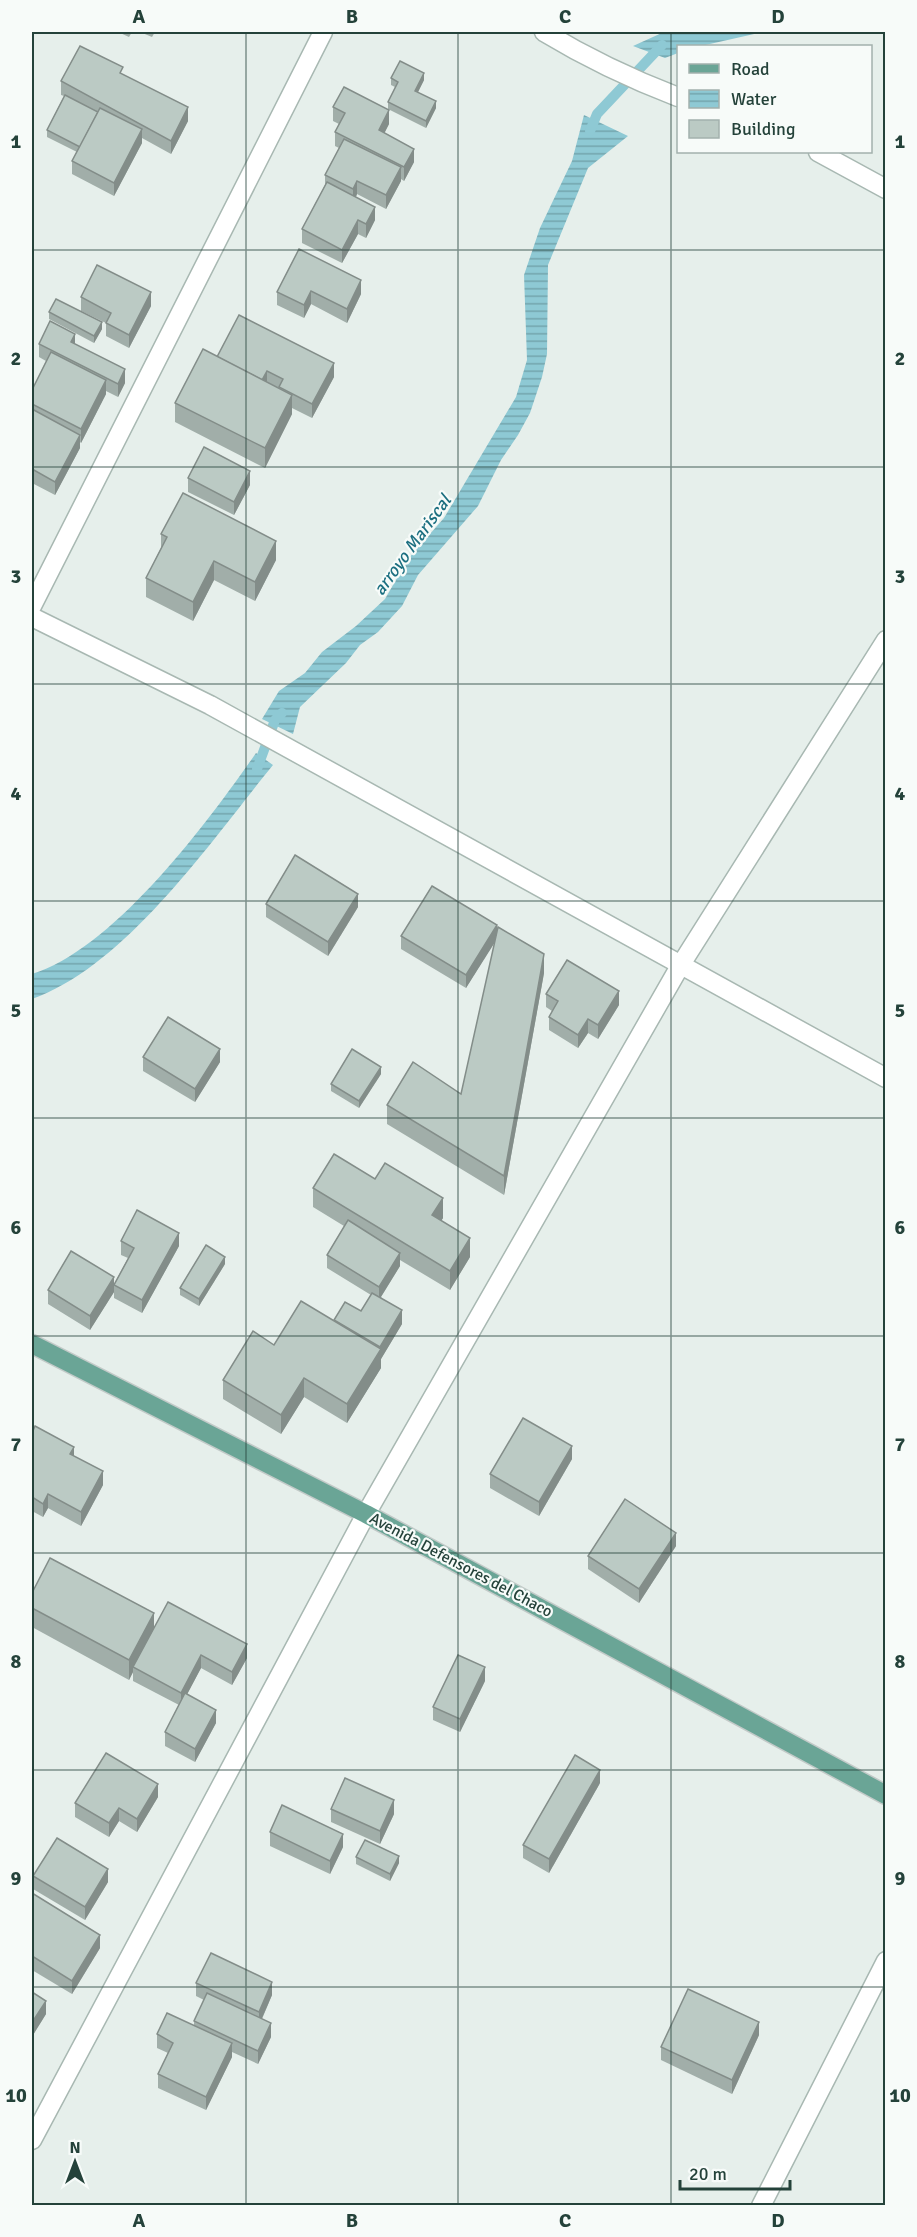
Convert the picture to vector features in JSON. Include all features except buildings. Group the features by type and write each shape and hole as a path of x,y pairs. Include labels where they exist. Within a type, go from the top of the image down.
{"main road":[{"name":"Avenida Defensores del Chaco","path":"32,1344 366,1514 885,1795"}],"street":[{"path":"32,606 323,32"},
{"path":"544,32 587,58 638,82 677,97"},
{"path":"820,153 885,189"},
{"path":"32,617 210,705 885,1078"},
{"path":"32,2140 366,1514 680,966 885,640"},
{"path":"761,2205 885,1961"}],"water":[{"path":"664,32 763,32 705,45 677,45 677,53 665,58 633,46"},
{"path":"584,115 628,136 588,168 548,265 547,354 530,413 501,460 478,506 418,575 402,606 378,632 360,645 346,663 300,707 293,734 262,719 279,691 305,673 322,652 356,626 385,599 408,559 444,518 516,397 527,360 524,275 540,228 572,161"},
{"path":"256,753 273,765 164,898 101,959 67,983 32,999 32,974 63,960 95,939 126,911 186,847"}],"waterway":[{"name":"arroyo Mariscal","path":"590,131 597,114 662,45"},
{"name":"arroyo Mariscal","path":"257,769 275,720 282,713"}]}
